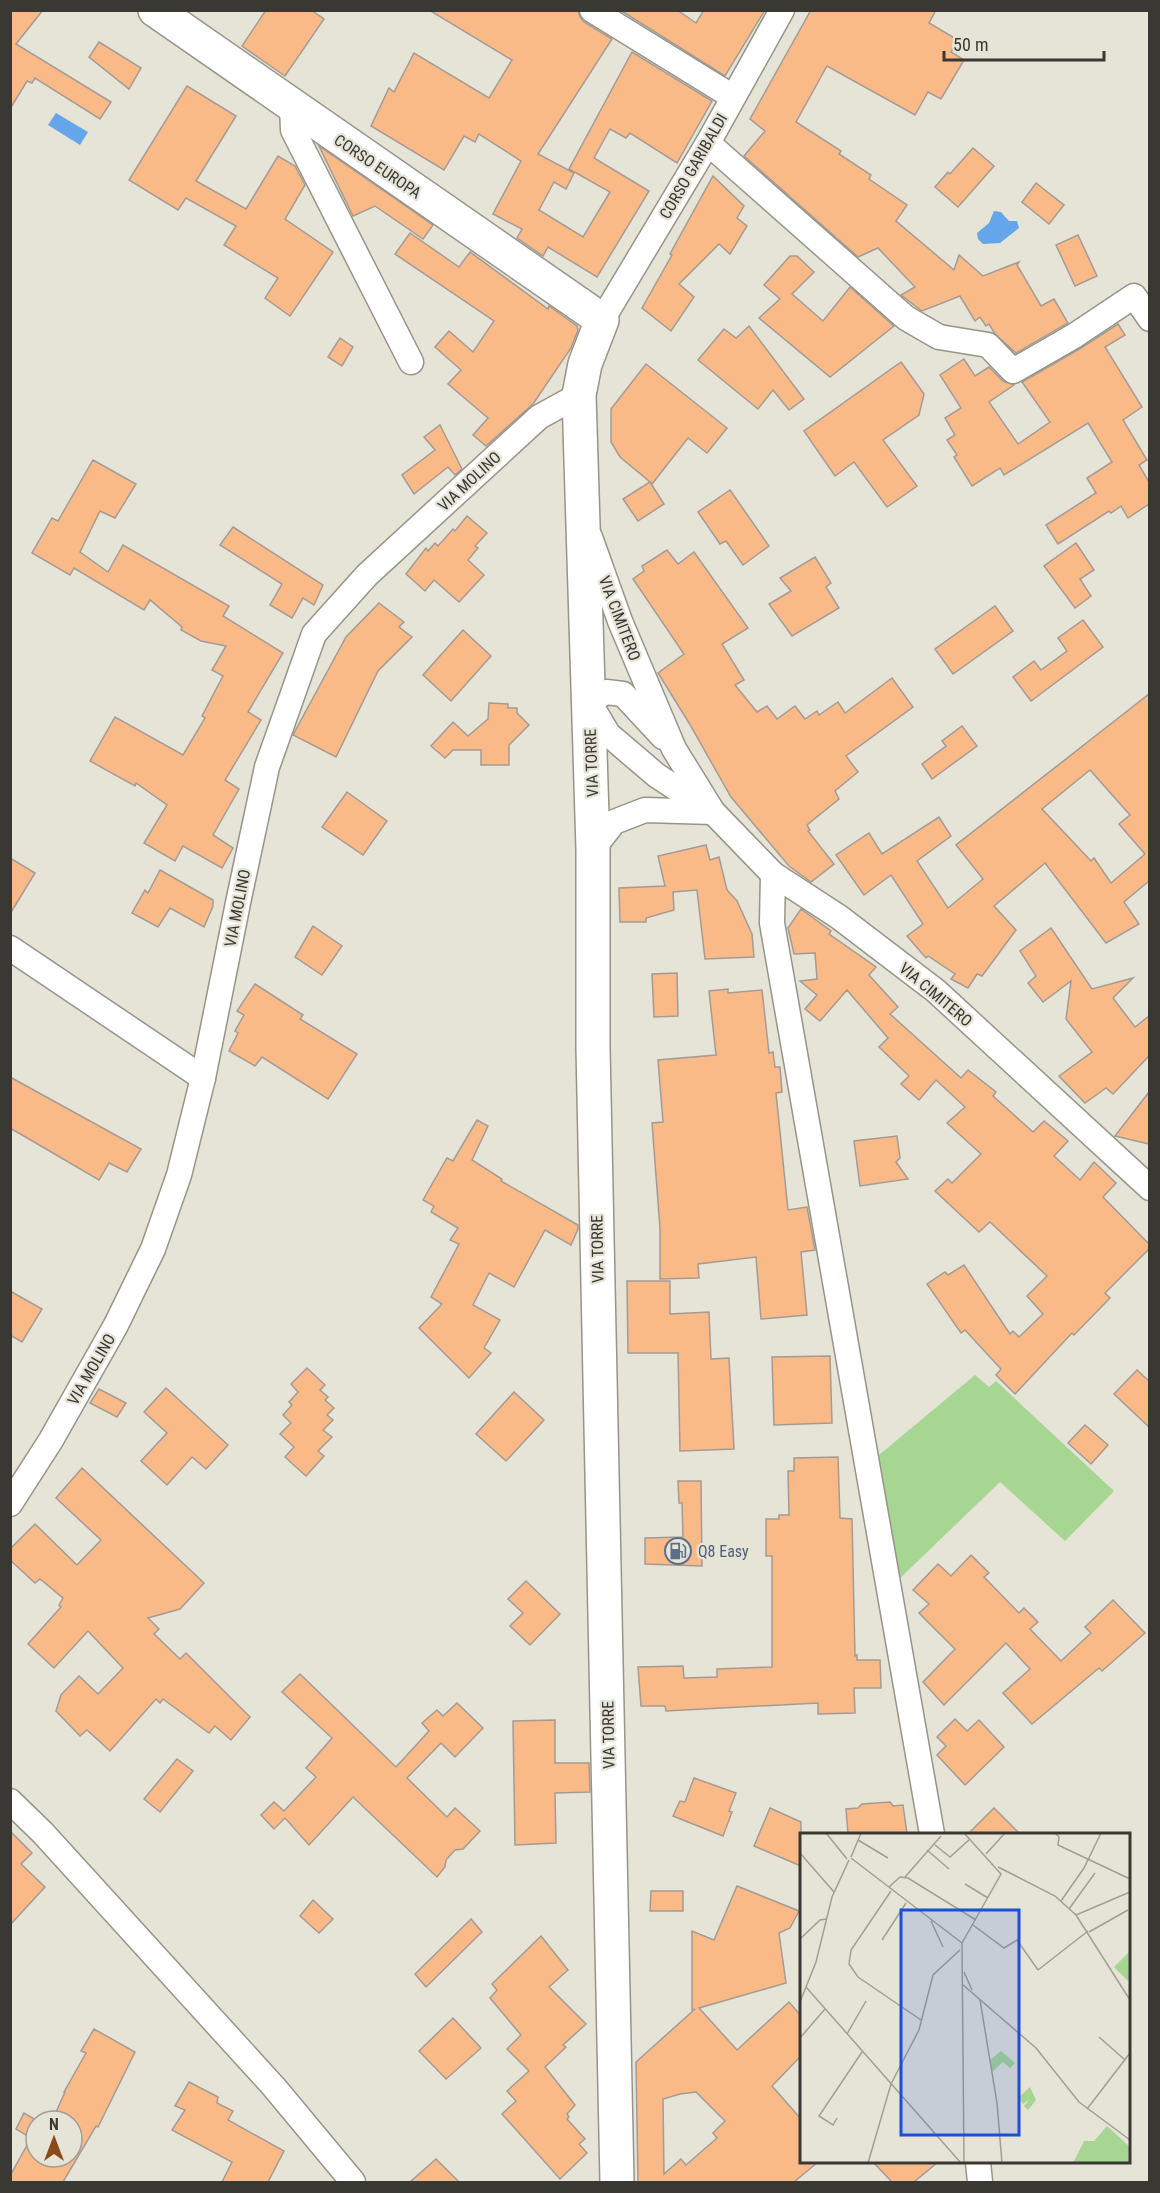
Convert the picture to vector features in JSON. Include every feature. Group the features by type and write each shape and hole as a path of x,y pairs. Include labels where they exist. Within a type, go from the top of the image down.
{"main road":[{"name":"CORSO EUROPA","path":"155,10 602,320"},
{"name":"VIA TORRE","path":"602,320 585,364 579,395 593,849 593,1048 618,2182"}],"street":[{"path":"592,10 733,97"},
{"name":"CORSO GARIBALDI","path":"602,320 708,143 782,10"},
{"path":"292,107 293,130 411,362"},
{"path":"708,143 906,318 939,337 988,345 1013,371 1074,336 1134,296 1149,319"},
{"name":"VIA MOLINO","path":"10,1504 51,1440 116,1326 153,1249 179,1175 203,1078 267,767 314,634 367,575 539,417 579,395"},
{"name":"VIA CIMITERO","path":"584,519 620,621 674,749 714,812 773,874 839,917 936,991 1149,1188"},
{"name":"VIA CIMITERO","path":"674,749 623,694 606,692 589,702 608,734 656,775 714,812"},
{"path":"593,849 615,822 645,810 714,812"},
{"path":"773,874 772,923 932,1833"},
{"path":"10,948 203,1078"},
{"path":"10,1801 43,1833 273,2087 353,2182"},
{"path":"978,2163 980,2182"}],"green space":[{"path":"975,1375 989,1387 996,1381 1114,1491 1065,1541 1000,1482 895,1583 873,1460"}],"water":[{"path":"56,113 88,132 80,145 48,125"},
{"path":"994,211 1001,212 1009,221 1017,221 1019,228 1000,243 983,244 978,239 977,233 989,223"}],"building":[{"path":"10,10 43,10 16,44 111,102 100,119 35,78 32,83 27,81 10,109"},
{"path":"266,10 311,10 324,19 285,76 242,46"},
{"path":"429,10 578,10 584,22 612,39 538,154 574,173 566,189 554,182 539,210 583,237 610,192 569,169 632,52 712,101 677,163 630,133 626,138 610,129 594,158 649,191 597,277 548,247 543,256 517,238 522,229 493,214 521,161 479,134 475,142 464,136 444,170 371,126 389,88 394,92 414,53 489,98 512,60"},
{"path":"620,10 677,10 696,23 704,10 765,10 725,76"},
{"path":"811,10 936,10 929,23 958,40 951,52 964,60 941,99 928,92 915,115 827,66 796,122 841,151 839,154 871,175 869,179 907,205 896,221 954,270 959,255 983,276 1019,262 1017,265 1041,306 1054,299 1068,323 1016,353 995,334 989,324 986,326 980,317 975,321 960,296 922,311 901,295 915,287 878,248 858,257 744,156 765,131 750,119"},
{"path":"99,42 141,68 129,89 89,57"},
{"path":"187,86 236,116 196,181 246,209 278,156 295,166 305,185 285,219 333,252 290,316 265,298 278,278 224,245 236,226 186,198 178,210 129,180"},
{"path":"319,146 433,225 423,239 375,206 353,216"},
{"path":"973,148 994,166 958,207 935,187"},
{"path":"713,176 744,206 737,218 747,226 730,254 719,244 679,284 694,297 671,331 642,308"},
{"path":"1036,183 1064,205 1049,224 1022,202"},
{"path":"410,233 459,267 470,252 548,309 549,306 577,326 578,330 571,348 533,404 486,446 473,435 488,418 448,384 461,370 435,347 449,331 473,352 494,321 395,254"},
{"path":"1078,235 1097,276 1075,286 1056,245"},
{"path":"790,256 797,256 814,272 792,294 823,321 850,287 894,326 830,377 759,318 780,299 764,285"},
{"path":"1118,324 1125,335 1105,347 1142,407 1123,420 1147,460 1139,465 1149,482 1149,504 1128,518 1121,506 1111,513 1109,511 1058,544 1046,525 1096,493 1087,478 1112,462 1088,423 1004,475 1000,468 972,486 954,457 957,455 947,440 955,435 945,418 961,408 940,375 964,359 975,376 989,367 1003,381 1014,385 989,402 1018,444 1050,422 1022,382"},
{"path":"749,326 804,399 789,410 773,390 758,409 698,360 724,329 736,338"},
{"path":"340,338 353,347 342,366 328,357"},
{"path":"901,362 924,394 919,415 883,440 917,486 887,507 854,462 835,476 804,431"},
{"path":"646,364 727,428 707,453 688,438 652,484 620,457 611,442 611,409"},
{"path":"440,425 462,469 455,475 448,467 414,494 402,475 435,450 424,437"},
{"path":"93,460 136,484 115,518 100,511 80,552 108,572 123,545 229,606 223,616 283,653 248,712 261,720 225,780 239,789 213,835 233,848 222,868 183,846 175,861 144,843 167,805 136,783 135,786 90,761 115,717 183,755 205,718 202,716 223,676 212,670 226,646 201,641 181,630 182,627 150,600 144,610 74,568 70,575 32,553 52,518 58,521"},
{"path":"650,482 664,504 638,521 623,499"},
{"path":"730,490 769,546 743,565 726,541 720,544 698,512"},
{"path":"467,516 487,533 475,546 478,548 468,560 484,575 459,602 434,580 425,591 406,574 426,548 428,551 435,543 438,546"},
{"path":"233,527 323,585 314,605 303,598 292,618 270,605 282,584 220,545"},
{"path":"1076,543 1094,570 1080,579 1091,596 1075,608 1044,566"},
{"path":"667,550 678,564 694,552 748,628 722,644 744,680 735,685 757,712 767,706 777,719 795,706 805,719 817,711 819,715 838,702 845,713 892,678 913,707 846,756 858,772 835,791 839,799 807,825 810,830 808,831 834,864 811,882 789,866 731,797 658,673 684,654 633,579 644,571 642,566"},
{"path":"815,557 831,583 826,587 839,608 792,636 769,604 791,591 780,578"},
{"path":"379,603 404,622 399,627 412,637 378,671 336,757 293,735 346,637"},
{"path":"995,606 1013,631 953,674 935,649"},
{"path":"1083,620 1103,647 1031,701 1013,677 1034,661 1041,670 1067,651 1058,638"},
{"path":"463,630 491,656 451,701 423,675"},
{"path":"1149,694 1149,881 1124,902 1139,924 1106,943 1045,863 994,906 1016,930 982,976 977,974 968,988 951,979 955,974 928,956 926,958 907,936 923,924 891,875 864,895 836,855 869,833 882,854 939,817 951,836 917,861 948,908 983,879 956,845","holes":["1090,770 1130,815 1119,824 1145,854 1111,883 1094,858 1091,861 1042,809"]},
{"path":"489,703 508,704 508,708 517,708 517,713 529,725 509,745 509,765 481,765 481,750 453,750 445,758 431,746 453,722 468,736 488,719"},
{"path":"962,726 977,746 932,779 922,764 946,746 942,741"},
{"path":"347,792 387,821 363,855 322,827"},
{"path":"706,845 710,860 719,857 727,890 737,901 752,934 754,957 705,959 697,890 673,892 674,910 646,918 646,922 620,922 619,888 665,886 658,856"},
{"path":"10,858 35,873 10,914"},
{"path":"160,870 213,900 213,906 204,927 170,908 158,927 132,913 145,890 148,893"},
{"path":"801,909 831,931 829,934 876,967 869,975 898,1007 890,1014 961,1078 968,1070 996,1092 993,1096 1033,1132 1044,1121 1068,1141 1054,1156 1080,1180 1094,1162 1116,1183 1103,1197 1149,1244 1149,1249 1105,1293 1110,1298 1074,1335 1072,1333 1015,1394 996,1375 1001,1369 965,1330 961,1333 927,1284 945,1272 948,1275 964,1265 1010,1334 1013,1331 1019,1337 1043,1314 1027,1296 1047,1276 990,1222 979,1232 935,1191 948,1179 952,1183 981,1154 947,1123 965,1107 936,1080 919,1100 901,1084 909,1076 879,1047 888,1038 847,990 820,1021 805,1009 817,995 800,981 817,979 815,953 794,954 788,928"},
{"path":"313,926 342,946 322,975 295,957"},
{"path":"1051,928 1092,989 1133,978 1113,998 1135,1027 1149,1016 1149,1056 1113,1094 1106,1088 1085,1103 1059,1076 1092,1052 1066,1019 1071,981 1043,1002 1028,983 1036,976 1020,951"},
{"path":"677,973 678,1016 654,1017 652,974"},
{"path":"255,984 303,1015 300,1019 357,1054 328,1099 262,1057 255,1066 229,1051 238,1033 235,1031 244,1015 237,1011"},
{"path":"728,989 728,993 762,990 769,1053 773,1052 775,1067 780,1067 782,1092 776,1093 788,1210 807,1207 815,1250 801,1252 807,1315 761,1319 756,1257 698,1264 699,1278 660,1279 660,1228 652,1123 663,1122 658,1060 716,1055 709,991"},
{"path":"10,1077 141,1149 127,1172 109,1163 99,1180 10,1128"},
{"path":"1149,1092 1149,1144 1115,1136"},
{"path":"477,1120 488,1126 472,1160 502,1179 501,1181 578,1225 578,1229 571,1245 545,1230 514,1287 489,1273 473,1305 500,1320 484,1348 491,1353 469,1378 419,1328 442,1304 431,1297 459,1244 450,1240 458,1228 431,1212 434,1206 423,1200 447,1158 453,1161"},
{"path":"897,1136 900,1158 896,1162 908,1179 860,1186 854,1141"},
{"path":"627,1281 670,1281 670,1314 709,1312 711,1359 729,1358 734,1449 680,1451 678,1353 628,1353"},
{"path":"10,1291 42,1309 22,1342 10,1335"},
{"path":"830,1356 832,1423 774,1425 772,1357"},
{"path":"307,1368 325,1385 320,1390 328,1397 325,1400 334,1408 327,1415 333,1420 323,1430 332,1437 318,1451 324,1456 306,1476 285,1457 294,1447 280,1434 291,1423 283,1415 292,1405 289,1402 298,1392 291,1384"},
{"path":"1137,1370 1149,1381 1149,1427 1114,1394"},
{"path":"166,1388 228,1445 206,1469 192,1457 167,1485 141,1461 167,1433 144,1412"},
{"path":"99,1389 126,1403 117,1417 90,1403"},
{"path":"514,1392 544,1420 506,1461 476,1434"},
{"path":"1085,1425 1108,1445 1091,1464 1068,1443"},
{"path":"838,1457 840,1518 852,1519 855,1656 857,1655 857,1660 880,1660 881,1688 854,1688 855,1713 818,1714 818,1703 666,1711 665,1706 641,1706 638,1667 683,1666 684,1678 717,1677 717,1669 772,1667 772,1556 766,1556 766,1519 779,1519 779,1515 789,1515 788,1471 794,1471 794,1458"},
{"path":"82,1468 204,1583 180,1609 148,1618 159,1629 154,1634 180,1659 186,1653 250,1717 231,1740 215,1726 209,1733 163,1699 160,1703 156,1699 110,1751 87,1730 80,1736 56,1711 61,1695 79,1676 98,1694 123,1668 88,1631 54,1668 28,1644 61,1607 59,1605 63,1598 40,1579 35,1583 10,1560 10,1549 35,1524 77,1565 101,1540 56,1498"},
{"path":"678,1481 701,1481 702,1566 645,1564 645,1538 683,1537 682,1503 679,1503"},
{"path":"971,1555 989,1573 984,1577 1019,1613 1024,1608 1038,1622 1030,1629 1061,1661 1091,1633 1085,1627 1113,1600 1145,1633 1102,1671 1099,1668 1032,1724 1003,1693 1030,1669 1006,1643 944,1705 923,1682 955,1649 919,1613 929,1604 913,1590 938,1564 951,1576"},
{"path":"526,1581 560,1614 530,1645 510,1626 523,1613 508,1599"},
{"path":"300,1674 396,1767 429,1731 422,1723 437,1710 443,1716 457,1703 483,1728 455,1757 441,1743 407,1778 447,1817 455,1808 480,1831 463,1849 455,1850 446,1860 445,1867 437,1877 353,1797 309,1845 285,1818 274,1829 261,1815 274,1802 284,1811 316,1777 306,1768 332,1738 282,1692"},
{"path":"955,1719 967,1731 979,1720 1004,1747 965,1785 937,1755 946,1746 937,1737"},
{"path":"555,1720 555,1763 589,1763 590,1792 555,1793 556,1843 515,1845 513,1721"},
{"path":"177,1759 193,1771 160,1812 144,1799"},
{"path":"694,1778 736,1793 723,1836 673,1816 680,1801 685,1802"},
{"path":"890,1802 893,1806 903,1805 907,1833 848,1833 846,1809 858,1808 862,1804"},
{"path":"770,1808 801,1822 800,1866 754,1846"},
{"path":"994,1808 1019,1833 969,1833"},
{"path":"10,1831 32,1853 21,1864 45,1887 10,1925"},
{"path":"737,1886 799,1911 790,1928 779,1933 786,1983 699,2008 737,2050 789,2002 800,2015 800,2057 772,2086 800,2118 800,2163 817,2163 794,2182 638,2182 636,2062 695,2009 692,2010 692,1931 714,1940","holes":["696,2092 725,2121 713,2133 717,2138 686,2165 681,2159 664,2174 663,2099"]},
{"path":"651,1891 683,1891 683,1911 650,1911"},
{"path":"313,1900 333,1919 319,1933 300,1916"},
{"path":"471,1919 482,1932 426,1987 415,1974"},
{"path":"541,1936 568,1970 549,1987 586,2024 563,2045 566,2047 545,2067 575,2105 567,2114 569,2117 567,2119 585,2139 579,2144 587,2153 560,2179 502,2114 516,2101 507,2091 529,2071 507,2049 521,2035 490,1998 497,1990 492,1984"},
{"path":"453,2018 481,2048 446,2079 419,2051"},
{"path":"94,2029 135,2052 98,2127 96,2126 84,2146 84,2109 57,2109 64,2092 86,2053 81,2051"},
{"path":"189,2082 218,2097 217,2103 233,2111 228,2120 284,2151 268,2182 222,2182 232,2162 172,2130 185,2110 175,2106"},
{"path":"24,2113 24,2134 16,2129"},
{"path":"24,2151 24,2169 71,2169 63,2182 10,2182 10,2176"},
{"path":"436,2159 459,2182 410,2182"},
{"path":"874,2163 937,2163 914,2182 892,2182"}],"place":[{"name":"Q8 Easy","path":"678,1551"}]}
